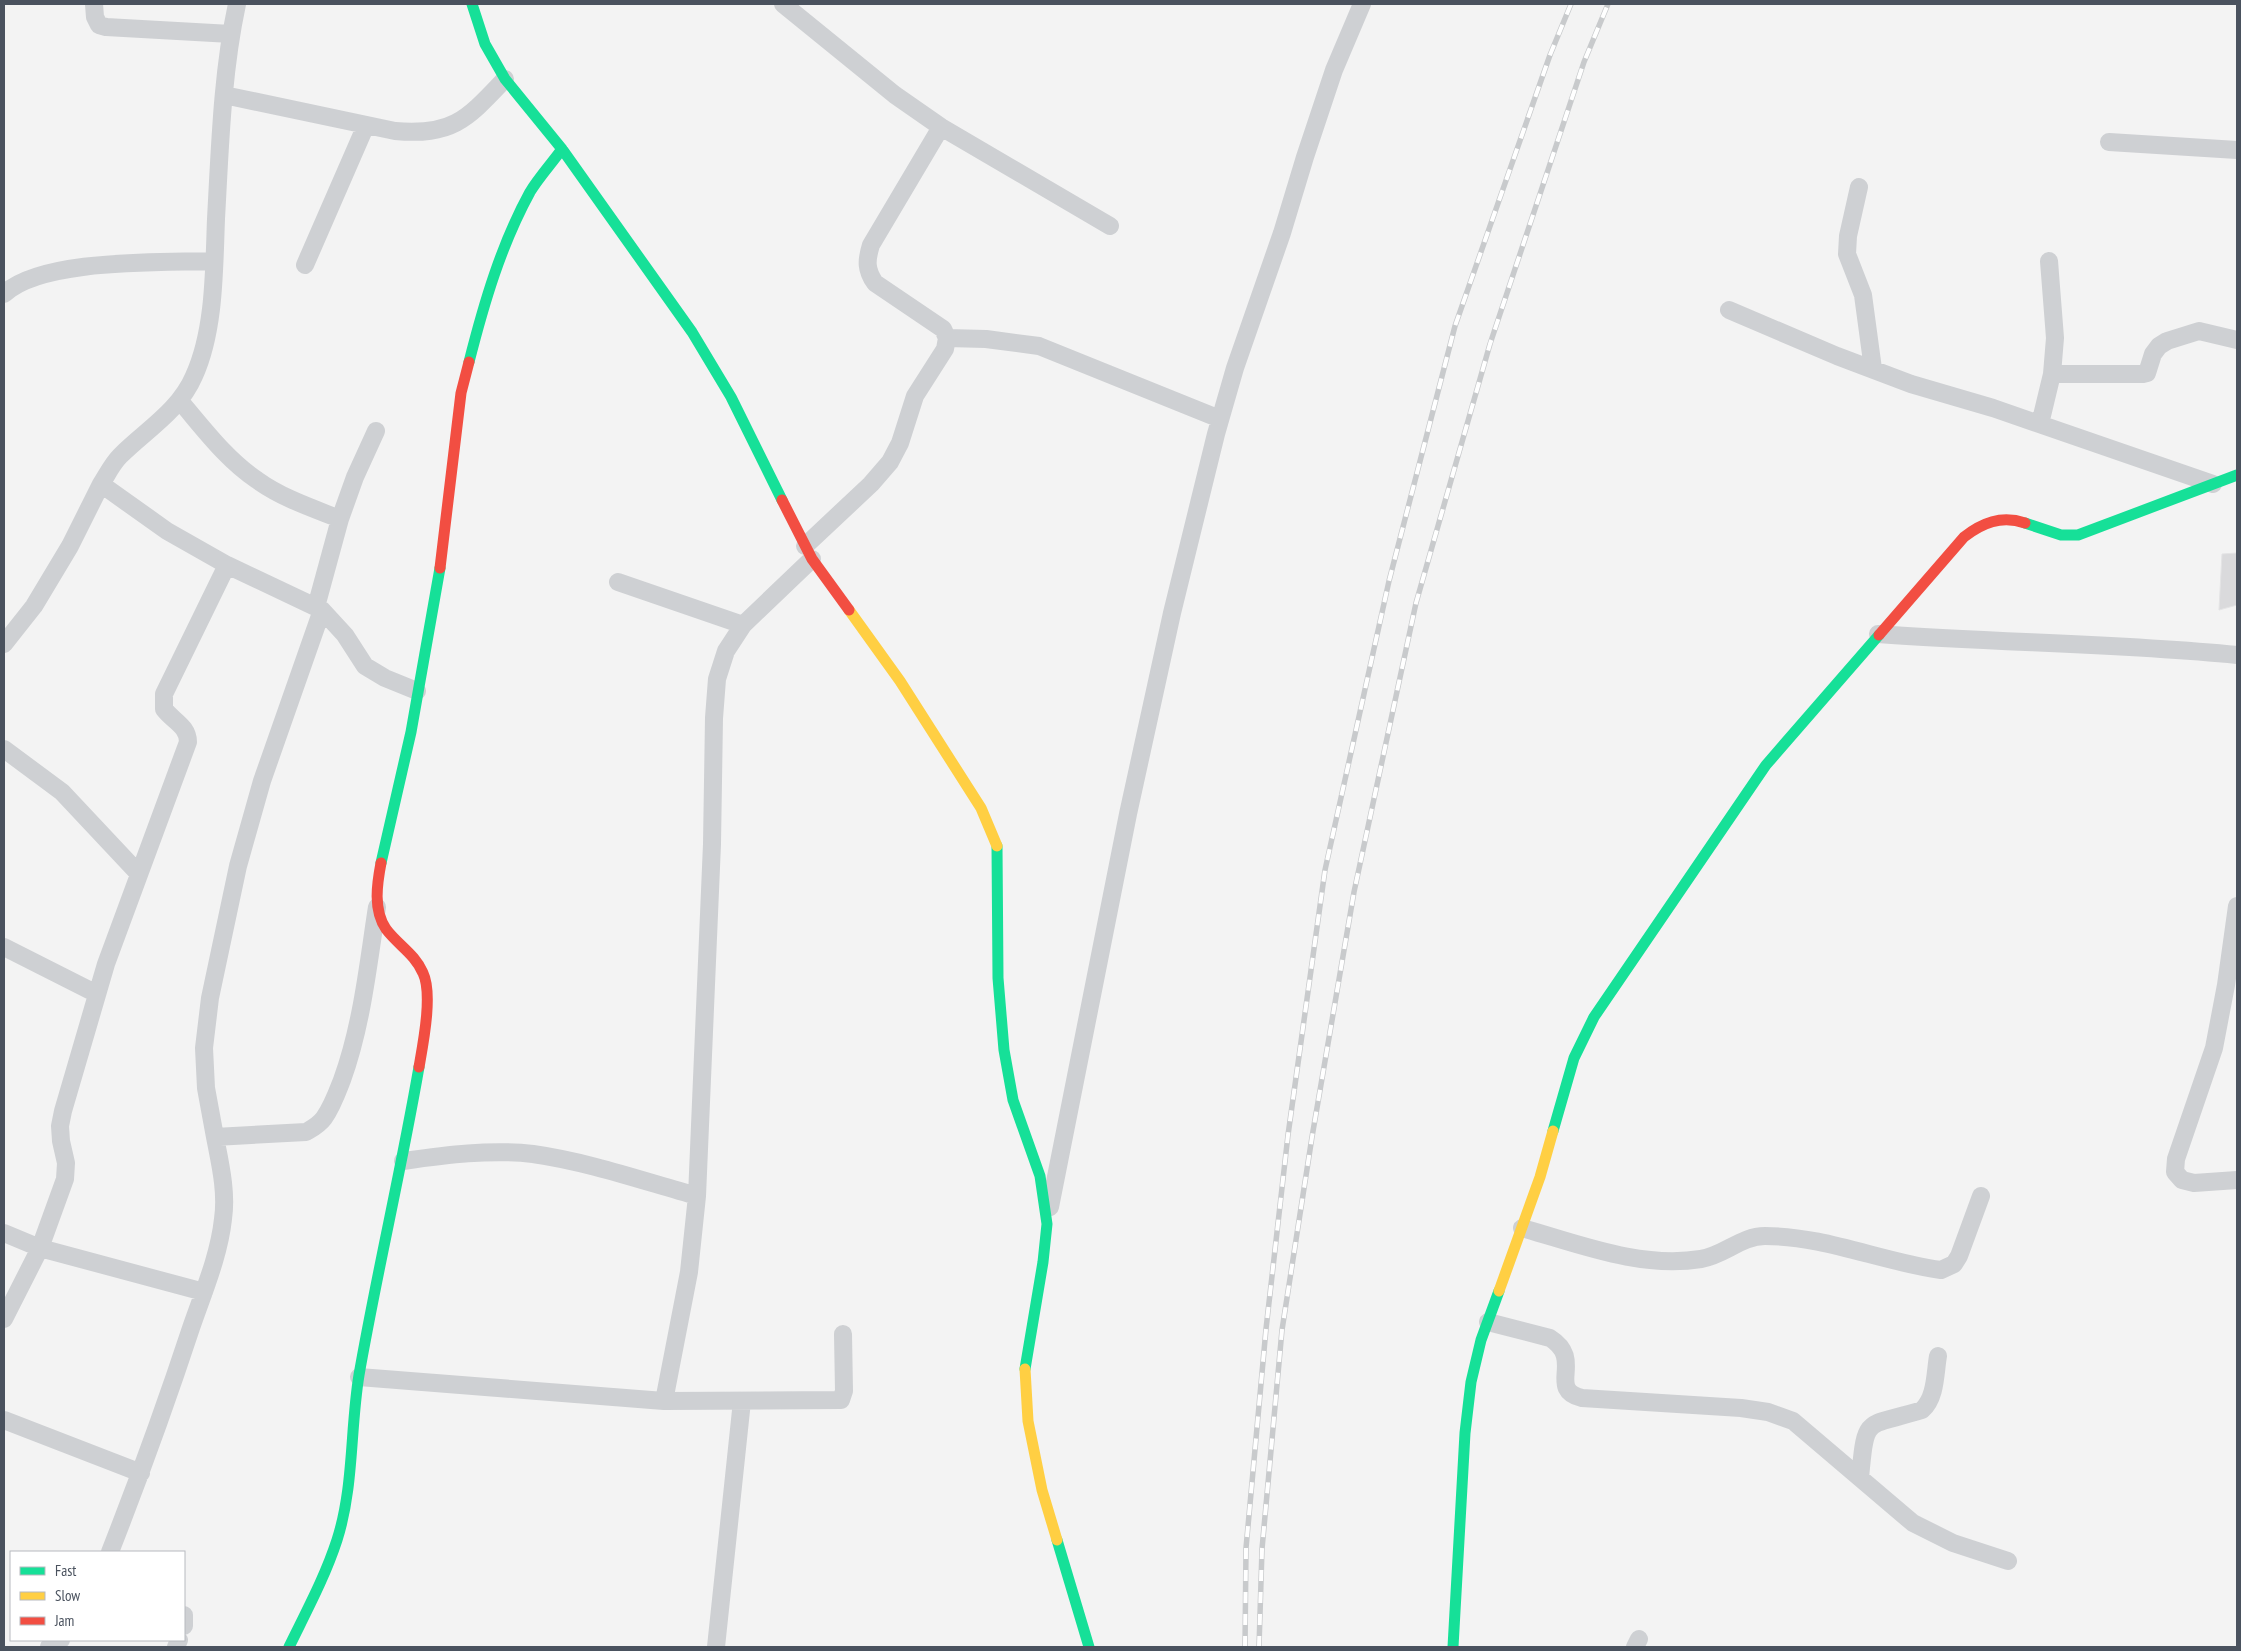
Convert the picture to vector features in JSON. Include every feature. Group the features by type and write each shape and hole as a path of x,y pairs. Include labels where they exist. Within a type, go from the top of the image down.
{"street":[{"path":"94,4 95,17 99,25 106,27 231,34"},
{"path":"4,644 34,606 70,546 101,484 119,457 151,430 180,401 194,376 205,343 214,261 224,95 231,34 237,4"},
{"path":"472,4 485,44 505,79 562,149 692,332 731,396 808,552 900,681 981,808 997,845 998,978 1004,1050 1013,1100 1040,1176 1047,1224"},
{"path":"784,4 895,95 941,127 1110,226"},
{"path":"1088,1647 1042,1490 1028,1422 1024,1374 1043,1262 1047,1224 1065,1121 1128,814 1172,613 1220,420 1234,368 1280,242 1305,156 1331,79 1362,4"},
{"path":"224,95 395,131 420,133 451,127 474,112 505,79"},
{"path":"305,265 366,125"},
{"path":"664,1401 689,1272 697,1196 717,679 726,651 743,625 890,462 900,443 915,396 945,349 947,338 943,329 936,322 875,283 868,273 866,261 871,246 941,127"},
{"path":"2109,142 2237,150"},
{"path":"215,1137 306,1132 316,1127 324,1118 335,1099 350,1058 362,1002 377,907 378,880 384,846 411,732 417,691 428,642 440,568 461,393 481,316 505,243 531,191 562,149"},
{"path":"1859,187 1848,236 1847,254 1862,295 1873,369"},
{"path":"5,290 35,277 72,267 214,261"},
{"path":"2040,424 2052,374 2055,338 2049,261"},
{"path":"1729,310 1911,384 2040,424 2213,484"},
{"path":"2052,374 2143,374 2147,373 2153,354 2159,346 2173,339 2199,331 2237,340"},
{"path":"947,338 986,339 1039,346 1220,420"},
{"path":"180,401 224,453 257,481 298,503 340,519"},
{"path":"110,1551 141,1473 204,1292 224,1219 223,1186 206,1088 204,1048 210,998 238,866 260,790 319,608 340,519 355,477 376,431"},
{"path":"1453,1647 1462,1489 1471,1382 1481,1340 1540,1176 1574,1058 1594,1017 1766,765 1964,537 1980,525 1998,520 2020,521 2061,535 2096,530 2237,476"},
{"path":"101,484 167,531 227,565 319,608 345,635 365,666 385,678 417,691"},
{"path":"4,1319 40,1248 65,1179 66,1163 60,1126 97,994 188,742 188,734 185,728 164,709 164,694 227,565"},
{"path":"618,582 743,625"},
{"path":"1878,634 1968,641 2116,646 2237,655"},
{"path":"4,749 62,792 139,874"},
{"path":"2237,906 2226,985 2214,1048 2176,1158 2175,1172 2182,1180 2194,1183 2237,1180"},
{"path":"289,1647 320,1582 337,1539 348,1484 359,1377 403,1161 424,1035 427,1000 424,974 410,952 386,928 377,907"},
{"path":"4,947 97,994"},
{"path":"403,1161 454,1154 532,1154 576,1162 697,1196"},
{"path":"1522,1228 1602,1251 1637,1258 1675,1261 1702,1259 1724,1252 1742,1240 1764,1236 1818,1242 1940,1270 1954,1264 1959,1256 1981,1196"},
{"path":"4,1233 40,1248 204,1292"},
{"path":"1488,1322 1550,1338 1558,1344 1564,1352 1567,1392 1573,1396 1741,1408 1768,1412 1793,1421 1913,1523 1952,1543 2008,1561"},
{"path":"359,1377 664,1401 841,1400 844,1391 843,1334"},
{"path":"1860,1478 1863,1439 1868,1428 1874,1423 1922,1410 1928,1406 1931,1399 1938,1356"},
{"path":"716,1647 742,1401"},
{"path":"4,1420 141,1473"}],"building":[{"path":"2237,553 2237,605 2219,610 2222,554"}],"railway":[{"path":"1245,1647 1246,1548 1266,1329 1288,1135 1325,870 1389,581 1455,326 1550,55 1571,4"},
{"path":"1259,1647 1262,1549 1282,1330 1312,1137 1354,892 1416,603 1490,344 1584,62 1608,4"}],"traffic: fast":[{"path":"472,4 485,44 505,79 562,149 692,332 731,397 782,500"},
{"path":"469,362 487,296 510,233 530,192 562,149"},
{"path":"2025,523 2061,535 2078,535 2237,475"},
{"path":"381,863 411,732 440,568"},
{"path":"1553,1131 1574,1058 1594,1017 1766,765 1879,635"},
{"path":"997,846 998,978 1004,1050 1013,1100 1040,1176 1047,1224 1043,1262 1025,1369"},
{"path":"289,1647 327,1567 342,1520 349,1479 359,1375 419,1067"},
{"path":"1453,1647 1465,1433 1471,1382 1481,1340 1499,1291"},
{"path":"1057,1540 1089,1647"}],"traffic: slow":[{"path":"849,610 900,681 981,808 997,846"},
{"path":"1499,1291 1540,1177 1553,1131"},
{"path":"1025,1369 1028,1421 1042,1490 1057,1540"}],"traffic: jam":[{"path":"440,568 461,393 469,362"},
{"path":"782,500 812,559 849,610"},
{"path":"1879,635 1964,537 1985,524 2000,520 2025,523"},
{"path":"381,863 377,897 382,922 391,935 416,960 426,982 426,1019 419,1067"}]}
